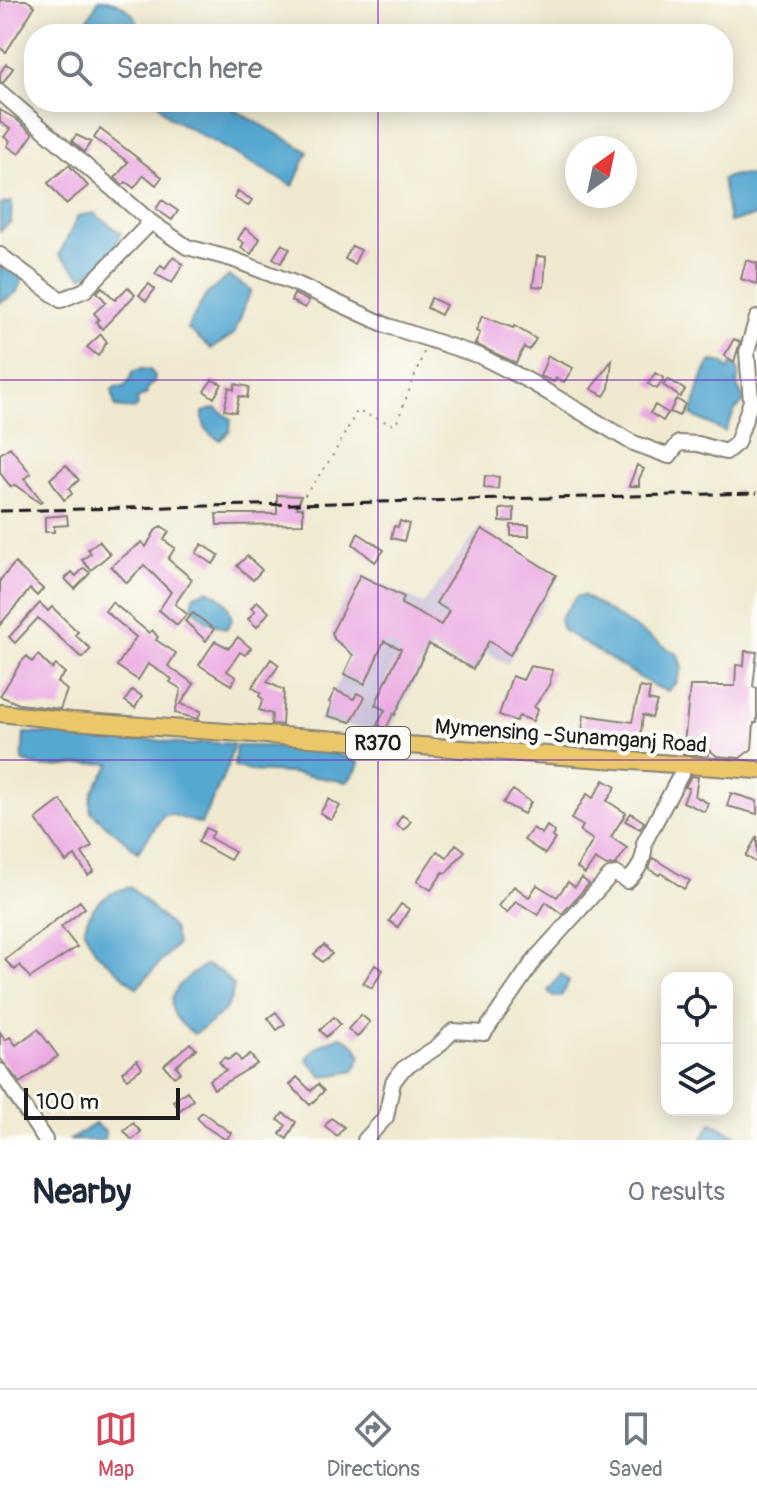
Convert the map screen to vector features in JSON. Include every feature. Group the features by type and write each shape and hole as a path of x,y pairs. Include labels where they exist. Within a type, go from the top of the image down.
{"main road":[{"name":"Mymensing -Sunamganj Road","path":"0,713 88,723 757,770"}],"street":[{"path":"0,92 151,222 187,247 232,259 299,285 388,326 480,356 529,381 631,442 669,456 679,443 698,444 726,452 737,443 751,401 747,352 757,318"},
{"path":"0,255 61,300 85,290 151,222"},
{"path":"365,1140 386,1117 393,1082 403,1069 437,1047 453,1031 484,1033 536,958 610,876 616,874 627,881 632,878 645,854 644,843 686,765"},
{"path":"0,1071 45,1140"}],"path":[{"path":"300,502 332,457 355,413 360,411 394,425 397,422 428,339"}],"shaded area":[{"path":"481,527 559,576 507,665 486,651 474,673 431,648 389,732 318,722 351,657 333,641 331,632 360,573 423,604","holes":["469,548 490,561 457,616 436,603","481,606 524,632 510,654 468,628","343,611 372,664 334,639 332,632","414,611 439,624 422,659","430,645 484,648 472,669","399,652 421,663 406,692 385,682","335,690 354,699 357,693 364,697 359,710 330,701","382,692 402,701 395,715 376,705"]}],"water":[{"path":"99,0 121,5 138,24 85,24"},
{"path":"165,112 239,112 308,152 293,186"},
{"path":"735,175 757,176 757,216 729,222 722,179"},
{"path":"12,202 11,222 0,231 0,204"},
{"path":"94,213 121,233 110,258 83,277 59,255 78,216"},
{"path":"0,261 25,275 16,293 0,303"},
{"path":"229,276 251,290 234,334 211,349 187,328 206,295"},
{"path":"712,361 724,363 728,370 733,362 739,371 737,386 745,401 735,410 725,432 691,415 702,378"},
{"path":"150,370 155,376 147,394 137,399 138,406 134,409 115,407 112,389 117,386 122,388 133,371"},
{"path":"216,408 231,419 230,431 220,440 209,432 203,422 203,412"},
{"path":"207,590 227,605 232,620 226,629 206,621 192,607 194,595"},
{"path":"583,595 678,655 682,668 676,683 667,691 654,686 564,631 559,620 576,597"},
{"path":"24,733 93,735 115,740 154,740 192,745 202,742 233,744 228,767 201,824 169,814 163,816 138,852 91,812 93,792 111,764 45,767 22,761"},
{"path":"236,746 315,750 359,763 347,782 291,773 250,771 234,766"},
{"path":"130,887 173,928 177,944 137,988 96,952 84,931 94,907 113,893"},
{"path":"206,965 221,972 234,986 225,1009 194,1034 174,1014 173,996 185,980"},
{"path":"561,974 569,982 561,997 554,997 548,991"},
{"path":"341,1036 354,1044 361,1056 354,1071 323,1077 307,1060 309,1055 326,1042"},
{"path":"712,1123 745,1140 701,1140"},
{"path":"95,1124 105,1131 104,1140 70,1140"}],"building":[{"path":"0,0 26,0 35,6 6,52 0,48"},
{"path":"6,64 13,68 3,83 0,82 0,73"},
{"path":"0,110 33,134 19,154 7,146 10,141 4,137 10,129 0,122"},
{"path":"100,129 162,177 156,185 144,175 134,188 126,182 123,185 115,178 128,162 94,138"},
{"path":"76,135 91,142 84,152 72,141"},
{"path":"69,165 88,186 66,204 48,183"},
{"path":"238,191 252,200 248,206 234,198"},
{"path":"162,200 178,211 172,220 156,209"},
{"path":"245,228 260,239 251,254 241,248 244,243 238,239"},
{"path":"282,244 290,249 281,263 273,258"},
{"path":"352,246 361,250 354,264 345,259"},
{"path":"537,256 546,257 544,287 533,286"},
{"path":"173,257 183,264 172,283 155,274 161,265 165,268"},
{"path":"746,260 757,263 757,284 741,279"},
{"path":"149,284 155,289 146,301 139,295"},
{"path":"102,287 115,300 128,287 135,295 102,329 94,313 106,302 97,292"},
{"path":"294,294 309,301 305,308 291,301"},
{"path":"431,298 446,305 441,315 427,308"},
{"path":"482,316 514,326 536,339 529,350 524,347 516,363 475,344"},
{"path":"101,334 107,342 98,356 87,347"},
{"path":"734,339 740,342 734,362 724,356"},
{"path":"548,356 573,368 564,382 556,378 554,382 540,376"},
{"path":"612,360 609,388 604,396 591,389"},
{"path":"655,373 664,378 657,389 648,384"},
{"path":"668,379 685,390 680,397 663,385"},
{"path":"212,380 222,384 214,398 204,391"},
{"path":"235,384 249,387 247,398 239,396 236,412 224,410 229,387 234,390"},
{"path":"676,399 685,404 679,416 670,412"},
{"path":"655,405 668,413 663,421 650,413"},
{"path":"10,447 31,474 24,479 42,501 40,503 15,485 11,487 0,473 0,454"},
{"path":"66,465 79,480 69,489 72,494 64,500 50,479"},
{"path":"637,465 644,469 639,486 629,486"},
{"path":"485,476 499,477 498,489 484,488"},
{"path":"277,495 301,496 297,508 303,508 303,524 217,525 216,514 277,514"},
{"path":"514,508 514,521 500,522 500,509"},
{"path":"67,515 68,525 54,526 54,532 45,532 45,517"},
{"path":"400,521 409,524 404,541 391,538 394,526 398,527"},
{"path":"511,525 529,525 529,536 511,536"},
{"path":"161,526 169,531 164,540 175,548 168,559 192,579 175,604 187,614 177,625 159,610 171,592 144,565 127,583 111,566 142,542 146,547"},
{"path":"482,529 556,575 510,655 489,641 473,669 429,644 395,715 386,729 377,725 385,710 375,705 401,649 384,641 365,684 344,674 353,655 334,639 332,632 360,575 404,597 401,604 441,625 449,611 436,603"},
{"path":"358,533 384,550 375,562 353,544"},
{"path":"99,541 110,554 91,570 82,560 91,553 88,549"},
{"path":"202,544 219,555 213,564 196,553"},
{"path":"247,556 262,570 253,580 237,566"},
{"path":"15,563 43,589 37,596 30,589 0,625 0,580"},
{"path":"84,568 90,573 75,589 65,579 72,572 76,576"},
{"path":"257,601 269,612 257,627 248,619 255,611 251,608"},
{"path":"112,602 149,633 152,630 158,637 156,640 176,653 168,666 194,684 181,704 201,711 198,719 175,713 181,689 170,682 172,679 148,664 138,680 117,666 136,637 105,611"},
{"path":"40,603 48,611 52,607 91,649 82,658 38,618 15,643 9,637"},
{"path":"193,613 214,629 206,641 185,621"},
{"path":"238,637 251,648 245,655 240,652 227,671 236,677 231,685 199,665 215,641 229,648"},
{"path":"745,651 757,652 753,687 757,688 757,723 754,723 752,749 740,758 717,756 708,749 708,755 683,754 690,686 735,686 736,665 744,666"},
{"path":"38,655 52,669 56,665 65,673 57,682 67,690 60,709 19,704 0,696 21,662 27,656 32,662"},
{"path":"271,659 279,665 267,682 284,690 282,725 271,724 272,714 259,710 263,699 259,696 261,693 252,687"},
{"path":"530,666 553,670 549,685 534,707 538,709 533,721 519,716 516,721 499,715 512,676 523,680"},
{"path":"640,687 650,689 648,700 657,702 652,718 643,715 639,749 581,741 584,715 632,722"},
{"path":"132,690 142,696 135,708 125,701"},
{"path":"335,690 354,699 357,693 365,697 351,722 328,716 329,702"},
{"path":"691,776 698,777 695,796 708,803 705,812 683,802 689,788 685,787"},
{"path":"604,780 616,787 607,801 626,813 611,837 627,848 616,864 607,866 595,859 585,874 577,868 593,840 580,831 583,826 571,819 587,794 593,798"},
{"path":"513,790 531,802 524,814 503,803"},
{"path":"731,793 757,801 757,814 727,806"},
{"path":"329,799 340,806 331,820 320,813"},
{"path":"61,800 92,846 82,853 94,871 88,875 75,856 66,862 36,819"},
{"path":"631,813 644,822 640,829 625,821"},
{"path":"402,815 411,821 404,830 396,825"},
{"path":"547,826 555,832 552,837 555,839 545,854 524,840 533,828 542,834"},
{"path":"206,828 214,832 210,838 235,852 230,860 198,842"},
{"path":"757,836 757,863 746,856"},
{"path":"456,844 465,851 446,873 443,872 431,890 417,881 437,851 447,857"},
{"path":"653,858 690,881 684,889 661,873 659,875 649,869"},
{"path":"582,878 589,884 562,914 546,902 538,915 516,901 507,913 498,906 514,886 529,897 537,885 557,897 568,882 575,887"},
{"path":"80,901 85,908 61,927 77,947 30,978 20,965 15,970 5,960"},
{"path":"401,904 409,909 398,927 389,921"},
{"path":"324,945 332,954 322,962 314,954"},
{"path":"375,965 383,970 372,988 363,983"},
{"path":"276,1012 285,1024 277,1030 268,1018"},
{"path":"361,1015 370,1022 357,1037 348,1029"},
{"path":"334,1017 340,1024 326,1037 320,1030"},
{"path":"38,1029 58,1056 20,1083 0,1058 0,1032 5,1040 10,1037 16,1045"},
{"path":"190,1043 196,1049 176,1066 181,1072 174,1077 164,1065"},
{"path":"236,1054 241,1061 250,1054 257,1064 214,1089 209,1080 226,1070 219,1062"},
{"path":"137,1060 142,1068 127,1079 122,1072"},
{"path":"297,1077 311,1091 318,1084 324,1091 310,1105 290,1085"},
{"path":"187,1091 193,1100 180,1110 173,1101"},
{"path":"202,1112 231,1133 226,1140 203,1125 197,1117"},
{"path":"283,1113 296,1122 287,1139 280,1134 286,1125 278,1120"},
{"path":"331,1118 344,1127 337,1136 325,1126"},
{"path":"133,1123 141,1132 132,1140 124,1131"}],"railway":[{"path":"0,511 757,493"}]}
